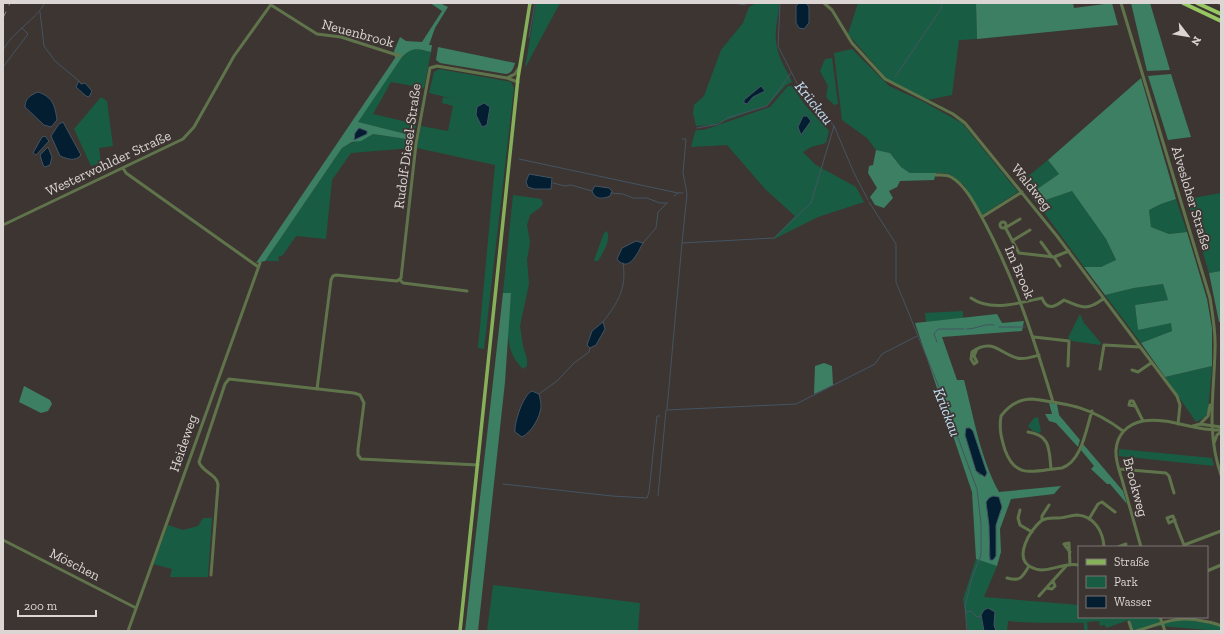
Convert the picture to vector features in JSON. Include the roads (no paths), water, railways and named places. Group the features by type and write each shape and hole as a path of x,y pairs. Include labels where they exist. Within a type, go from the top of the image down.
{"highway":[{"path":"1183,3 1221,21"},
{"path":"1197,3 1221,14"},
{"path":"1212,17 1221,24"}],"main road":[{"path":"460,631 518,80 530,3"}],"street":[{"name":"Waldweg","path":"824,3 832,10 852,43 885,79 959,117 978,137 1069,251 1179,400 1178,424"},
{"name":"Alvesloher Straße","path":"1121,3 1210,298 1215,348 1211,431 1221,475"},
{"name":"Neuenbrook","path":"271,4 317,34 341,37 400,56"},
{"name":"Westerwohlder Straße","path":"3,225 179,142 189,134 234,56 271,4"},
{"name":"Rudolf-Diesel-Straße","path":"400,280 402,275 416,144 430,68 437,66 518,80"},
{"path":"507,78 515,74 520,66"},
{"name":"Heideweg","path":"123,168 126,173 258,265 128,631"},
{"name":"Im Brook","path":"936,175 948,175 956,180 982,217 1005,264 1021,303 1034,337 1053,402"},
{"path":"982,217 1022,192"},
{"path":"1020,218 1005,228 1019,253 1053,257 1069,251"},
{"path":"1012,241 1030,230"},
{"path":"1041,242 1060,266"},
{"path":"317,389 331,280 333,276 400,280 403,283 467,291"},
{"path":"970,298 985,305 1021,303 1042,298 1046,305 1051,307 1055,307 1064,300 1086,308 1093,306 1104,299"},
{"path":"1034,337 1069,341 1068,366"},
{"path":"1100,369 1104,345 1140,347"},
{"path":"977,349 974,356 977,362 974,364 970,356 972,352 977,349 985,346 996,347 1016,358 1039,356"},
{"path":"1132,370 1138,372 1151,362"},
{"path":"211,575 218,485 214,477 201,466 199,462 226,382 232,378 354,393 362,397 364,403 358,452 362,459 478,465"},
{"path":"1200,424 1208,416 1212,393"},
{"path":"1092,411 1073,462 1062,468 1023,471 1012,466 1007,455 1000,429 1001,416 1006,409 1018,401 1032,398 1092,411 1107,419 1122,431 1143,422 1178,424 1211,431 1221,431"},
{"path":"1135,406 1143,422"},
{"path":"1191,426 1200,424 1221,427"},
{"name":"Brookweg","path":"1122,431 1116,449 1119,469 1141,546"},
{"path":"1214,449 1216,438 1221,431"},
{"path":"1028,432 1038,434 1046,440 1049,447 1051,469"},
{"path":"1119,469 1166,473 1169,476 1174,493"},
{"path":"1089,519 1100,502 1107,504 1115,512"},
{"path":"1049,505 1042,516 1042,520 1032,532 1023,550 1023,558 1029,566 1043,570 1068,565 1078,565"},
{"path":"1020,510 1018,518 1020,525 1032,532"},
{"path":"1042,520 1076,515 1089,519 1101,532 1104,546"},
{"path":"1174,520 1184,546 1221,530"},
{"name":"Möschen","path":"3,540 136,608"},
{"path":"1039,596 1068,565 1070,552"},
{"path":"1007,578 1017,580 1029,566"},
{"path":"1208,571 1221,566"},
{"path":"1160,618 1164,631"},
{"path":"1136,631 1171,620 1191,618 1221,626"},
{"path":"1129,622 1132,631"}],"water":[{"path":"799,3 806,3 809,7 809,23 804,29 799,28 796,23 796,6"},
{"path":"79,81 81,84 85,83 92,91 89,97 76,87"},
{"path":"761,86 765,91 753,97 747,104 744,103 744,100"},
{"path":"38,92 50,99 54,106 57,120 51,127 44,125 25,107 27,99"},
{"path":"484,103 490,107 487,125 482,127 476,115 477,107"},
{"path":"803,116 807,116 811,121 801,135 798,127"},
{"path":"63,122 81,155 76,159 69,159 60,156 51,136 59,124"},
{"path":"359,128 367,131 367,134 354,140 355,133"},
{"path":"45,136 49,141 36,155 33,153 42,137"},
{"path":"48,147 52,157 50,165 45,167 40,155"},
{"path":"529,174 552,178 551,189 534,189 528,187 526,182"},
{"path":"595,186 609,188 612,191 610,196 602,198 595,196 592,191"},
{"path":"636,241 643,243 636,256 629,263 621,263 617,259 622,248"},
{"path":"603,322 605,329 596,345 590,348 587,345 592,331"},
{"path":"532,391 539,394 541,407 537,420 532,428 522,437 515,432 516,422 522,403"},
{"path":"966,428 970,428 973,431 987,473 985,477 976,471 965,435"},
{"path":"993,496 999,497 1002,507 996,525 996,556 993,560 990,560 989,525 986,502"},
{"path":"988,608 995,612 994,625 996,631 984,631 981,615 984,610"}],"waterway":[{"path":"3,50 12,37 35,16 45,3"},
{"path":"529,37 535,3"},
{"path":"734,3 745,5"},
{"path":"747,4 752,3"},
{"name":"Krückau","path":"780,3 778,46 800,89 834,126 854,173 868,200"},
{"path":"895,77 941,9 942,3"},
{"path":"40,12 44,46 55,61 79,81"},
{"path":"3,67 28,34 22,28"},
{"path":"697,128 719,124 727,118 767,106 791,73"},
{"path":"682,139 686,139 683,173 687,194 682,243 774,238 811,203 834,126"},
{"path":"519,159 678,193"},
{"path":"553,183 565,186 571,185 592,191"},
{"path":"611,193 623,194 633,198 647,198 660,203 667,203"},
{"path":"674,196 678,193 683,193"},
{"name":"Krückau","path":"869,202 896,244 896,282 941,392 977,489 981,524 981,555 972,578 965,606 967,631"},
{"path":"643,243 656,228 658,212 667,203"},
{"path":"667,409 682,243"},
{"path":"603,322 620,295 624,280 623,263"},
{"path":"967,329 994,325"},
{"path":"999,327 1025,327"},
{"path":"937,342 934,334 938,329 964,329"},
{"path":"658,496 666,410 796,404 875,364 882,354 917,336"},
{"path":"539,394 557,381 574,363 589,352 590,348"},
{"path":"503,484 612,496 647,498 649,492 657,416 660,416"},
{"path":"966,612 971,611 977,617 981,616"}],"railway":[{"path":"3,18 10,3"}]}
